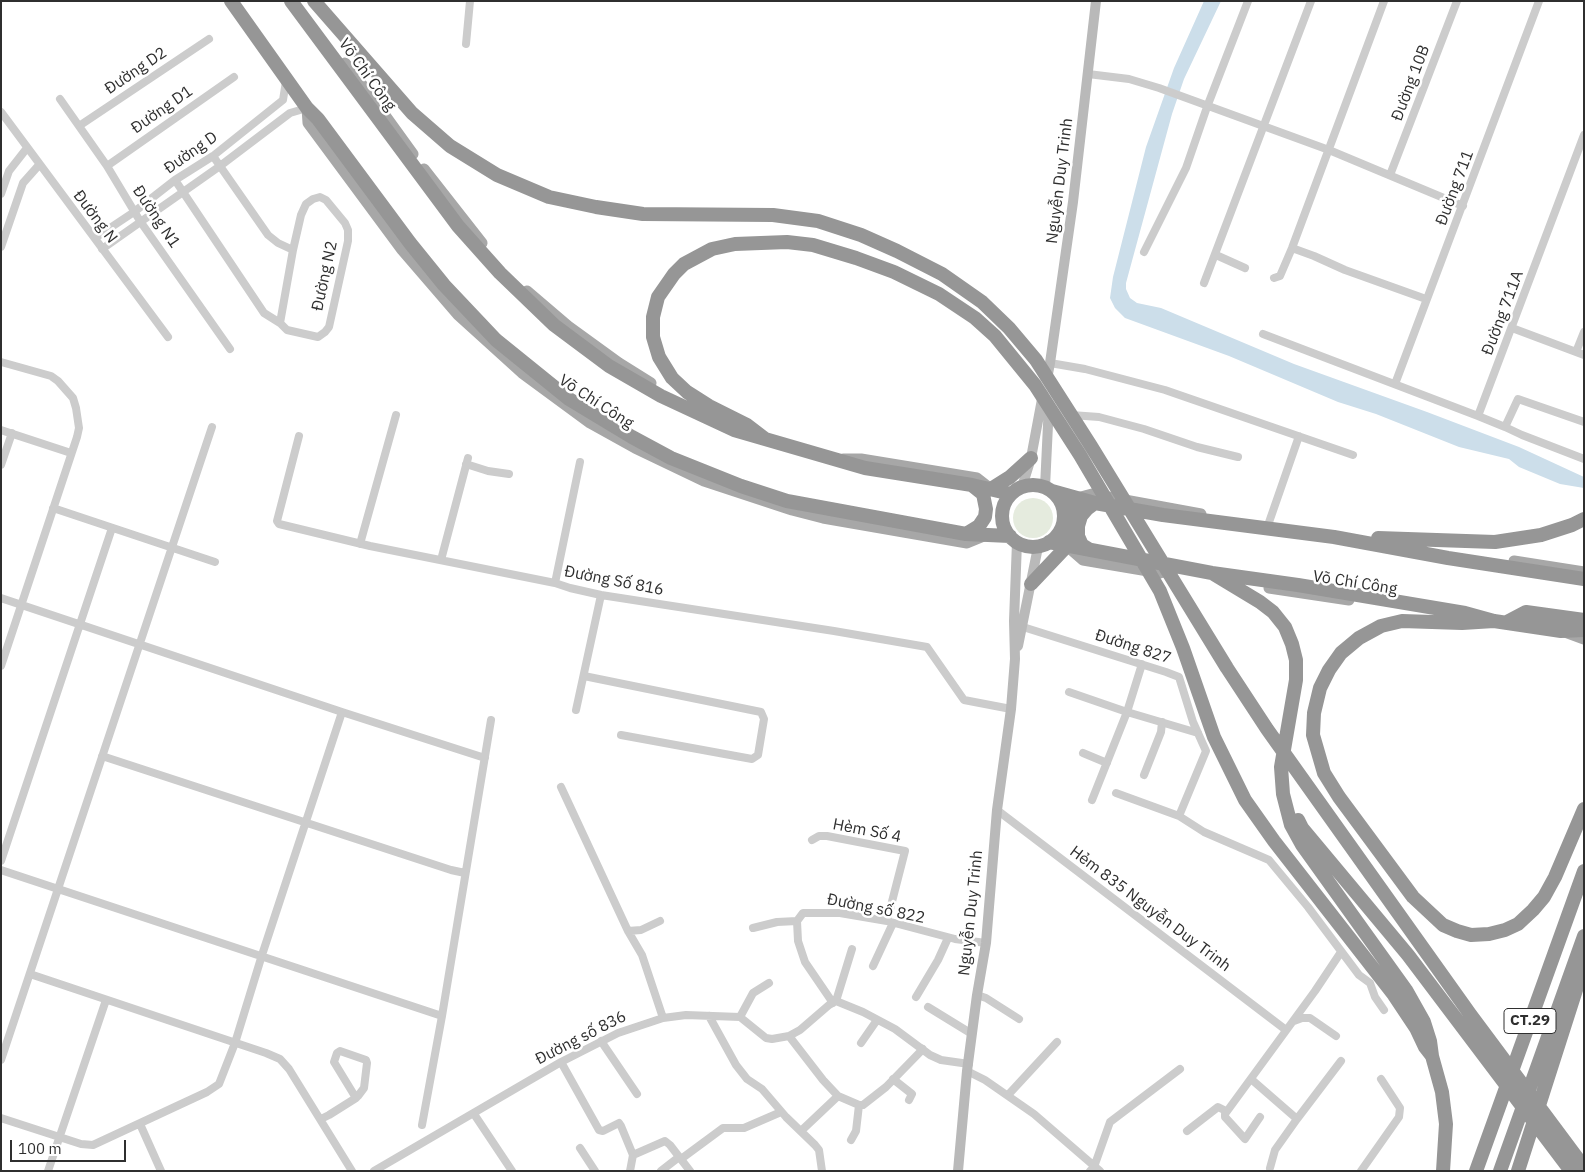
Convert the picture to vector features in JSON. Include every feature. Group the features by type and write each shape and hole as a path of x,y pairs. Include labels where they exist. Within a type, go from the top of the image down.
{"highway":[{"name":"Võ Chí Công","path":"231,1 307,108 318,119 406,247 440,288 496,340 568,399 671,458 741,486 757,495 966,534 1013,539"},
{"name":"Võ Chí Công","path":"291,1 458,226 500,273 554,325 609,366 661,396 727,427 865,468 991,489 1017,491"},
{"path":"314,1 412,113 450,146 497,175 549,197 643,214 773,215 818,221 861,235 897,251 942,274 982,302 1009,328 1036,360 1267,729 1411,933 1584,1167"},
{"path":"764,438 748,425 709,406 687,392 672,378 659,357 653,337 653,317 658,297 674,274 684,264 712,248 744,243 787,242 813,245 856,258 894,272 939,294 975,318 995,336 1035,385 1080,455 1160,591 1183,648 1214,737 1245,800 1274,841 1394,995 1432,1056"},
{"path":"984,536 990,526 994,513 994,500 991,489 1010,477 1031,458"},
{"path":"966,534 979,526 985,517 986,509 983,494 972,485"},
{"path":"1049,489 1062,505 1064,513 1061,530 1044,545 1027,546 1013,539 1006,530 1002,515 1007,500 1017,491 1038,485 1096,503 1220,523 1334,537 1584,579"},
{"path":"1031,584 1067,546 1069,522 1077,498"},
{"path":"1090,550 1082,544 1078,536 1078,526 1081,516 1096,503"},
{"path":"1334,537 1495,542 1542,535 1584,519"},
{"name":"Võ Chí Công","path":"1044,545 1067,546 1212,573 1298,585 1465,613 1500,622 1561,631 1584,630"},
{"path":"1534,572 1562,586 1584,589"},
{"path":"1212,573 1274,612 1285,626 1292,644 1296,660 1296,680 1281,767 1282,794 1291,825 1307,852 1406,990 1424,1022 1442,1092 1446,1124 1443,1171"},
{"path":"1584,620 1526,612 1500,622 1462,624 1402,622 1382,626 1358,638 1341,653 1329,670 1320,688 1314,713 1314,735 1318,753 1324,772 1339,797 1413,897 1443,925 1457,931 1471,935 1489,934 1505,930 1518,924 1533,910 1544,897 1555,877 1584,809"},
{"path":"1281,767 1286,793 1302,828 1408,955 1571,1171"},
{"name":"CT.29","path":"1476,1171 1584,871"},
{"name":"CT.29","path":"1500,1171 1584,936"},
{"path":"1518,1171 1584,965"}],"main road":[{"name":"Võ Chí Công","path":"299,1 424,170 476,236 513,278 568,326 619,363 660,388 764,438"},
{"name":"Nguyễn Duy Trinh","path":"1017,491 1031,458 1050,363 1073,202 1096,1"},
{"name":"Nguyễn Duy Trinh","path":"1049,489 1048,410 1050,363"},
{"name":"Võ Chí Công","path":"838,459 861,459 977,478 991,489"},
{"path":"1077,498 1092,494 1200,513 1220,523"},
{"name":"Võ Chí Công","path":"757,495 823,518 967,543 984,536"},
{"name":"Nguyễn Duy Trinh","path":"958,1171 972,1034 986,943 997,810 1011,708 1015,659 1013,539"},
{"name":"Nguyễn Duy Trinh","path":"1015,659 1031,584 1044,545"},
{"name":"Võ Chí Công","path":"1067,546 1083,560 1160,573 1182,567"},
{"path":"1415,552 1449,552 1584,572"},
{"name":"Võ Chí Công","path":"1561,631 1584,639"}],"street":[{"path":"466,44 470,1"},
{"path":"1144,252 1186,168 1207,107 1248,1"},
{"path":"1204,284 1311,1"},
{"path":"1274,278 1280,276 1292,248 1384,1"},
{"name":"Đường 10B","path":"1390,175 1457,1"},
{"name":"Đường 711","path":"1395,384 1539,1"},
{"name":"Đường D2","path":"79,126 209,39"},
{"path":"1088,74 1129,79 1159,88 1207,107 1264,125 1330,150 1463,206"},
{"name":"Đường D1","path":"107,166 234,77"},
{"name":"Đường D","path":"94,238 134,212 175,180 213,156 283,100 286,79"},
{"name":"Đường N1","path":"60,99 107,166 140,221 230,349"},
{"name":"Đường D","path":"102,249 220,166 290,113 307,108"},
{"name":"Đường N","path":"1,112 168,337"},
{"name":"Đường 711A","path":"1478,416 1584,135"},
{"path":"1,194 9,171 27,148"},
{"path":"213,156 268,235 278,243 293,250 280,323"},
{"path":"1,247 23,183 39,165"},
{"name":"Đường N2","path":"175,180 264,313 287,330 318,337 328,327 348,241 348,230 345,223 326,200 320,197 306,204 301,215 293,250"},
{"path":"1292,248 1426,300"},
{"path":"1216,255 1245,268"},
{"path":"1512,328 1580,354 1584,332"},
{"path":"1263,334 1478,416 1584,459"},
{"path":"1,362 51,376 73,398 78,418 77,437 1,666"},
{"path":"1050,363 1085,369 1165,390 1353,455"},
{"path":"1505,427 1518,399 1584,422"},
{"path":"1048,410 1076,416 1099,417 1238,457"},
{"path":"360,544 396,415"},
{"path":"1,1060 212,427"},
{"path":"1,430 71,453"},
{"path":"1,465 12,434"},
{"name":"Đường Số 816","path":"299,436 277,523 360,544 555,583 601,595 927,647 964,700 1011,708"},
{"path":"1267,528 1299,436"},
{"path":"441,560 467,461 488,471 509,474"},
{"path":"555,583 580,462"},
{"path":"53,508 215,562"},
{"path":"1,861 112,528"},
{"path":"576,710 601,595"},
{"path":"1,598 485,758"},
{"name":"Đường 827","path":"1023,626 1178,677 1206,751 1179,816"},
{"path":"1092,800 1127,712 1142,664"},
{"path":"584,676 761,712 764,719 758,755 752,759 621,735"},
{"path":"1069,692 1198,733"},
{"path":"1,1118 81,1144 93,1145 207,1092 219,1084 235,1043 342,712"},
{"path":"422,1125 491,720"},
{"path":"1144,775 1161,732 1162,722"},
{"path":"1083,753 1107,763"},
{"path":"102,756 465,873"},
{"path":"561,788 628,931 642,955 663,1018"},
{"path":"1116,793 1179,816 1204,832 1269,860 1308,907 1340,952 1359,974 1370,983 1375,997 1384,1010"},
{"name":"Hẻm 835 Nguyễn Duy Trinh","path":"997,810 1286,1030"},
{"name":"Hèm Số 4","path":"812,840 819,836 827,836 905,851 890,922"},
{"path":"1,870 442,1016"},
{"name":"Đường số 822","path":"797,921 802,912 840,913 890,922 948,938 986,943"},
{"path":"753,928 777,922 797,921 798,941 805,962 835,1002 863,1012 895,1029 941,1060 968,1068 1034,1114 1095,1169 1110,1122 1180,1068"},
{"path":"628,931 640,930 660,922"},
{"path":"873,966 890,922"},
{"path":"916,997 938,960 948,938"},
{"path":"769,983 753,994 740,1017 766,1038 790,1036 800,1030 828,1005 835,1002 852,949"},
{"path":"1260,1116 1245,1138 1225,1117 1226,1111 1316,991 1340,952"},
{"path":"30,974 280,1059 289,1069 352,1171"},
{"path":"977,995 986,998 1019,1019"},
{"path":"48,1171 106,1000"},
{"path":"928,1007 972,1034"},
{"name":"Đường số 836","path":"374,1171 561,1062 632,1027 663,1018 686,1015 740,1017"},
{"path":"709,1016 736,1065 747,1079 762,1089 781,1112 819,1150 822,1171"},
{"path":"1292,1022 1302,1018 1310,1018 1336,1036"},
{"path":"861,1043 877,1020"},
{"path":"790,1036 823,1080 838,1096 859,1105 863,1105 872,1099 922,1049"},
{"path":"601,1041 638,1094"},
{"path":"1008,1096 1057,1042"},
{"path":"321,1119 356,1098 364,1088 367,1063 363,1058 340,1051 334,1062 356,1098"},
{"path":"1270,1168 1275,1150 1341,1061"},
{"path":"561,1062 599,1130 603,1131 619,1123 633,1155 630,1171"},
{"path":"893,1079 912,1094 910,1100"},
{"path":"1251,1079 1297,1119"},
{"path":"1361,1171 1394,1124 1400,1112 1400,1108 1381,1079"},
{"path":"801,1130 838,1096"},
{"path":"850,1140 856,1131 859,1105"},
{"path":"1187,1131 1218,1107 1226,1111"},
{"path":"660,1171 723,1128 744,1128 781,1112"},
{"path":"474,1114 512,1171"},
{"path":"140,1124 161,1171"},
{"path":"633,1155 665,1141 690,1171"},
{"path":"580,1148 595,1171"}],"shaded area":[{"path":"1033,498 1047,504 1053,518 1047,532 1033,538 1019,532 1013,518 1019,504"}],"water":[{"path":"1204,1 1221,1 1184,79 1172,114 1126,283 1126,289 1130,298 1137,303 1161,308 1294,364 1519,447 1584,477 1584,488 1560,484 1519,467 1509,459 1459,447 1376,414 1338,402 1229,356 1125,318 1115,308 1110,298 1113,277 1146,147 1174,68"}]}
